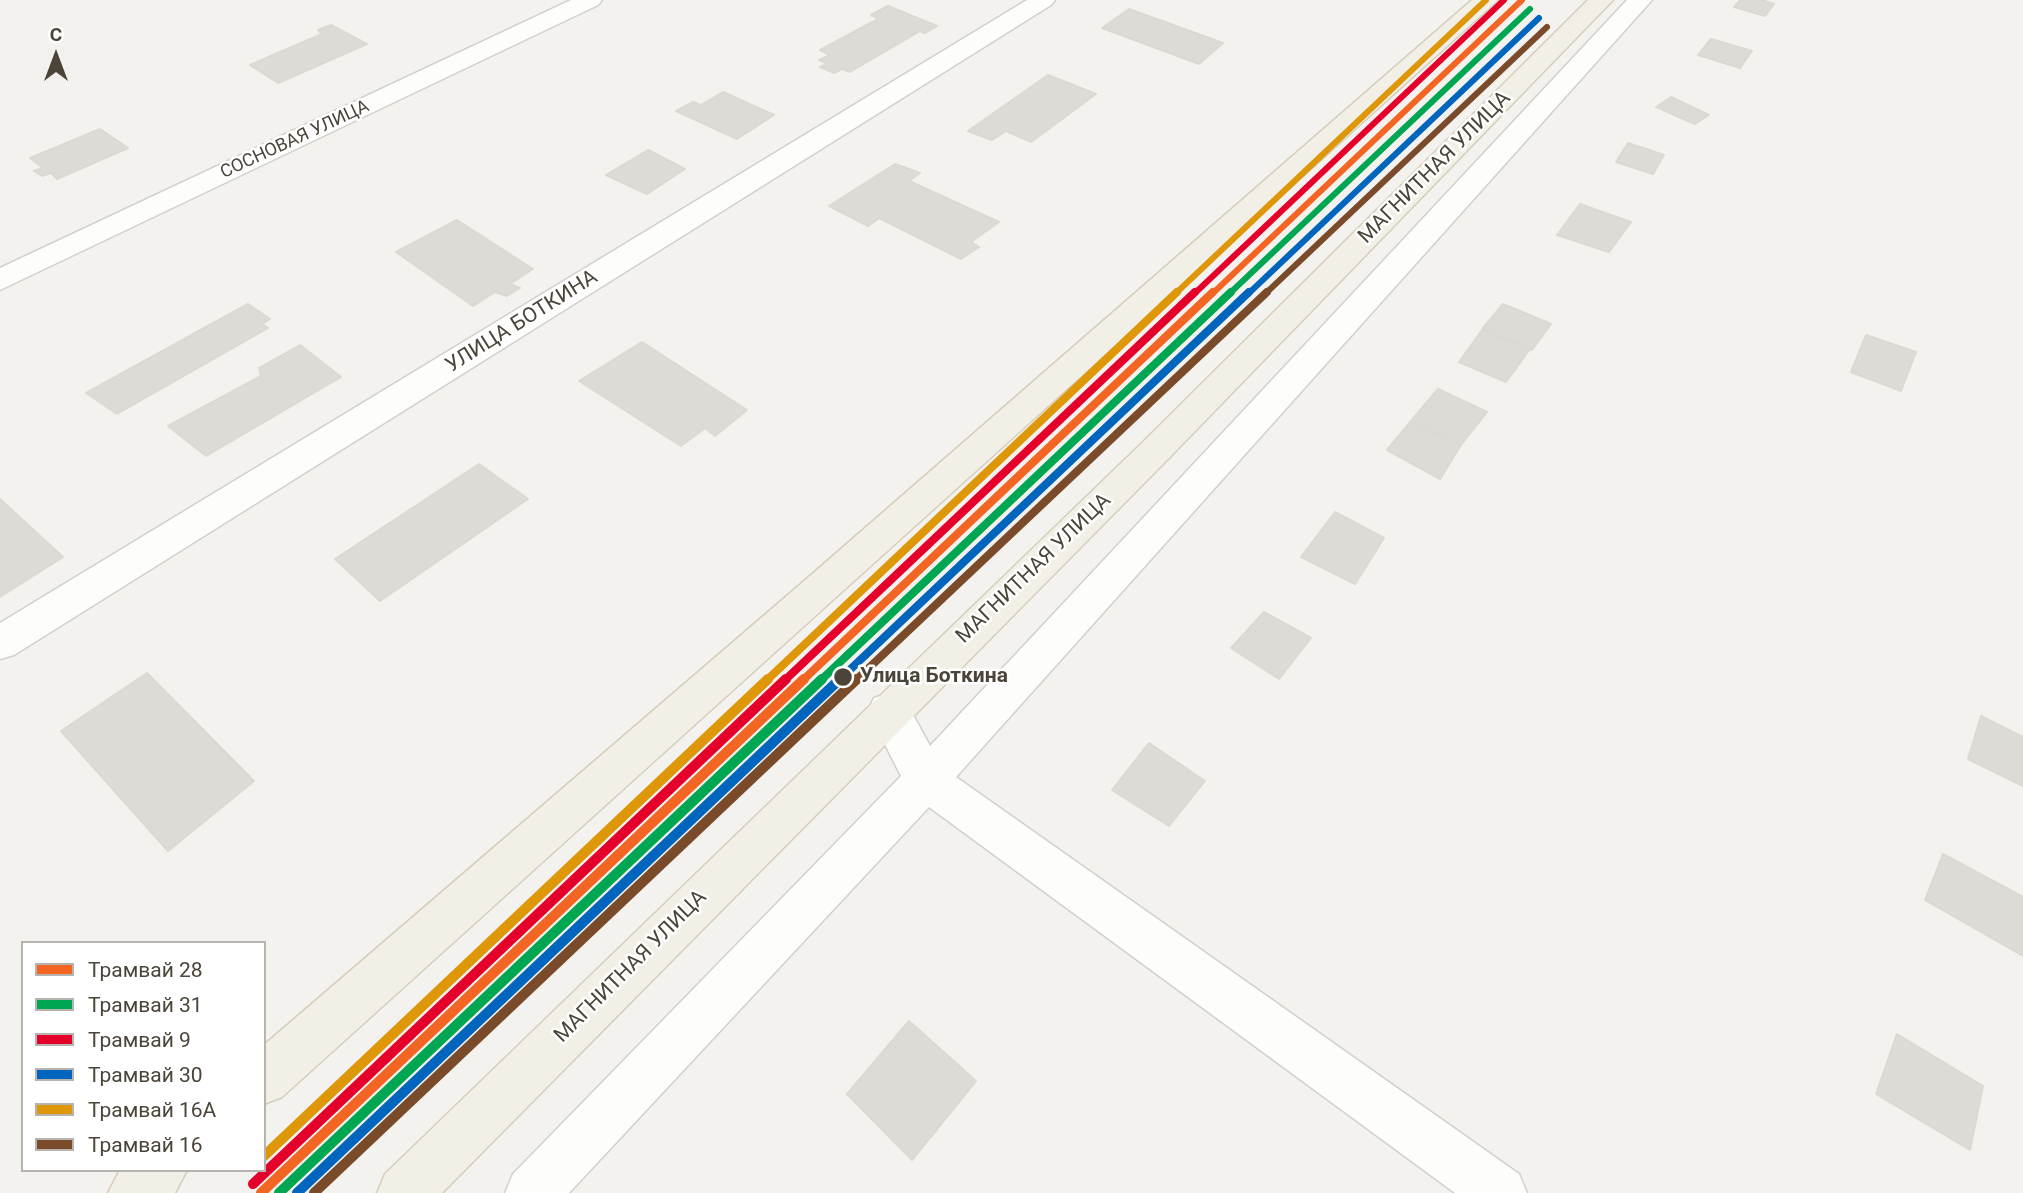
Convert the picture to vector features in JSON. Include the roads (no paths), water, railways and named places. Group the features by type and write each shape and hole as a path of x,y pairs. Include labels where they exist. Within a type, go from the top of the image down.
{"main road":[{"path":"266,1077 807,603 1486,0"},
{"name":"МАГНИТНАЯ УЛИЦА","path":"404,1193 1157,449 1601,0"},
{"path":"135,1193 159,1172"}],"street":[{"name":"СОСНОВАЯ УЛИЦА","path":"0,280 590,0"},
{"name":"УЛИЦА БОТКИНА","path":"0,643 1043,0"},
{"path":"533,1193 926,780 1640,0"},
{"path":"889,711 926,780 1500,1193"}],"tram line":[{"name":"16А","path":"266,1154 1486,0"},
{"name":"9","path":"266,1172 1504,0"},
{"name":"28","path":"261,1193 1522,0"},
{"name":"31","path":"279,1193 1530,9"},
{"name":"30","path":"297,1193 1539,18"},
{"name":"16","path":"314,1193 1547,27"},
{"name":"9","path":"253,1184 266,1172"}],"place":[{"name":"Улица Боткина","path":"843,677"}]}
